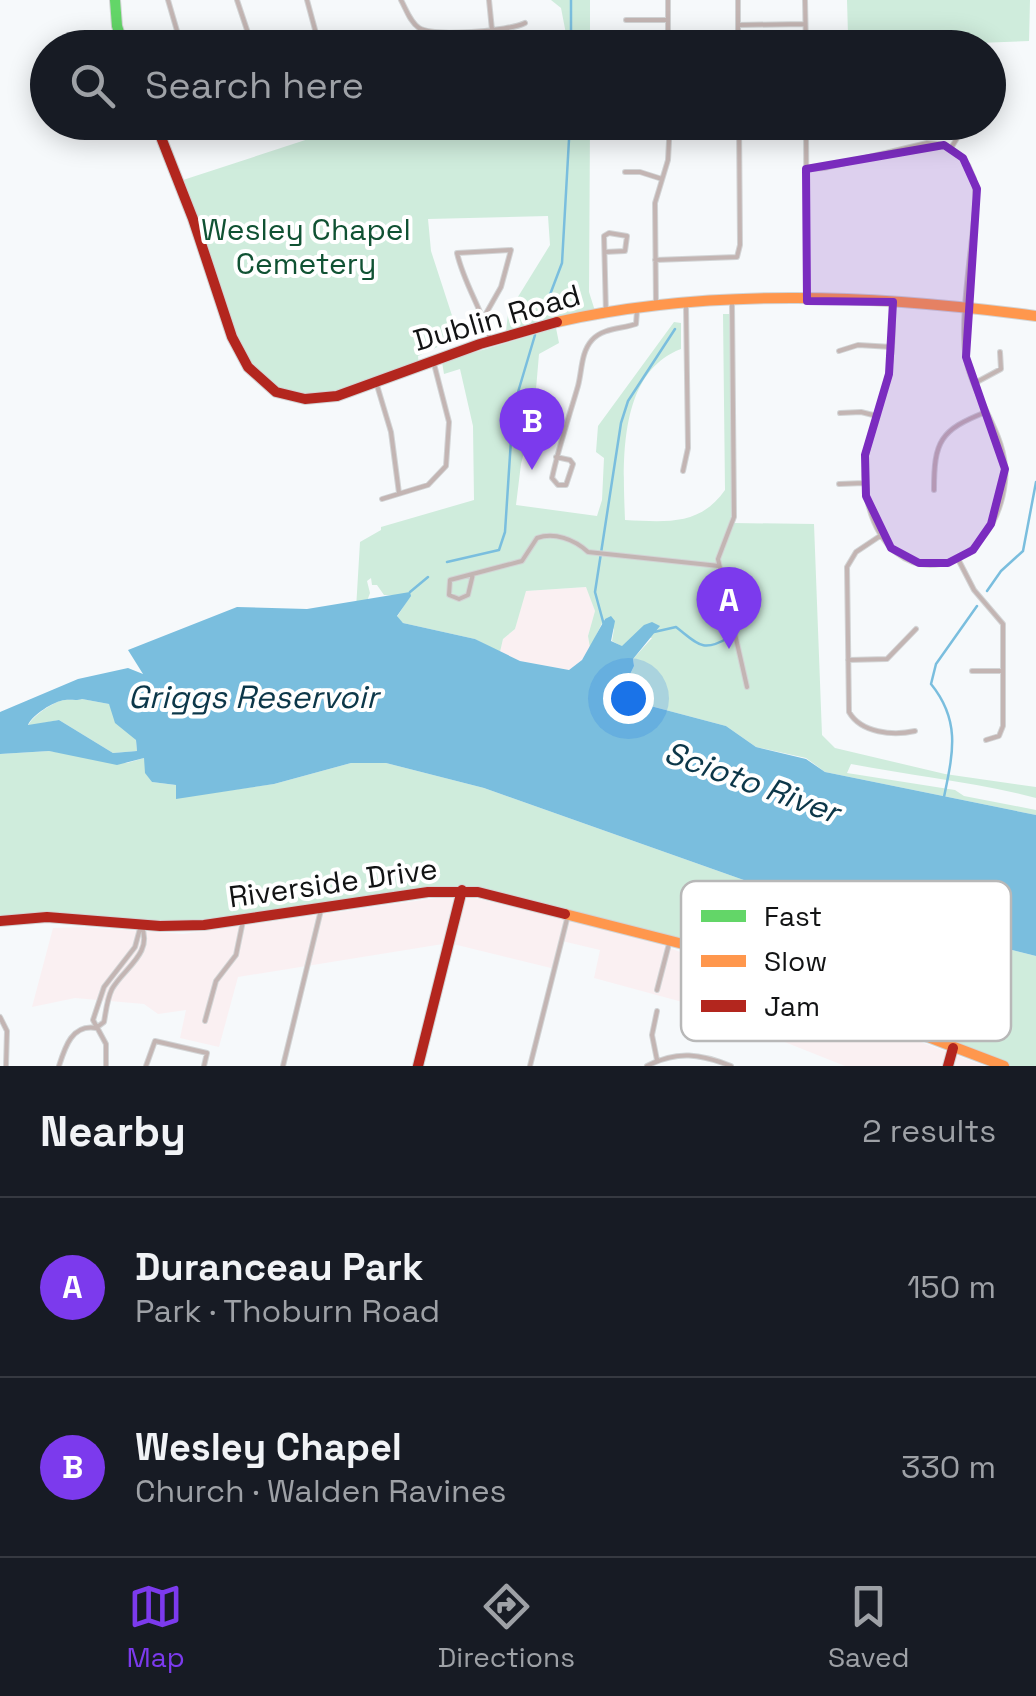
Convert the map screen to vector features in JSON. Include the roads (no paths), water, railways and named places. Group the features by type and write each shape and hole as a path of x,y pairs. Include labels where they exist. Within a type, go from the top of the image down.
{"main road":[{"path":"115,0 118,30"},
{"name":"Dublin Road","path":"163,140 236,345 254,374 276,392 304,400 337,396 490,340 656,307 732,302 894,302 1036,316"},
{"path":"418,1066 462,890"},
{"name":"Riverside Drive","path":"0,920 72,918 180,926 462,890 681,944"},
{"name":"Riverside Drive","path":"935,1041 1004,1066"},
{"path":"948,1066 953,1048"}],"street":[{"path":"168,0 177,30"},
{"path":"237,0 246,30"},
{"path":"307,0 317,30"},
{"path":"401,0 419,28 426,30"},
{"path":"488,0 492,30 516,28 525,23"},
{"path":"668,0 668,30"},
{"path":"738,0 738,30"},
{"path":"805,0 805,30"},
{"path":"626,20 668,20"},
{"path":"738,25 805,24"},
{"path":"656,307 655,203 668,160 669,140"},
{"path":"655,260 737,257 738,140"},
{"path":"806,140 808,301"},
{"path":"950,148 956,140"},
{"path":"806,169 927,143 950,148 968,165 977,189 966,357 1004,456 1004,491 982,540 958,560 935,565 911,561 891,548 869,509 864,483 865,455 878,416 892,347 894,302"},
{"path":"626,172 662,179"},
{"path":"605,252 626,251 628,236 607,233 605,252 606,314"},
{"path":"484,317 501,288 512,254 509,250 457,254 490,340"},
{"path":"732,302 734,518 719,554 719,566 748,687"},
{"path":"683,471 688,448 686,304"},
{"path":"556,458 573,464 566,485 558,485 552,478 556,458 588,346 605,331 636,324 637,310"},
{"path":"839,350 858,345 892,347"},
{"path":"975,383 1001,369 1000,352"},
{"path":"382,500 428,485 446,466 449,422 433,360"},
{"path":"376,382 391,432 400,493"},
{"path":"934,490 934,464 944,434 987,412"},
{"path":"840,413 878,416"},
{"path":"839,484 864,483"},
{"path":"881,535 856,552 847,568 849,712 856,723 895,733 915,731"},
{"path":"474,574 468,595 458,599 449,595 450,580 522,561 533,542 542,536 564,538 588,552 719,566"},
{"path":"958,560 974,590 1001,619 1002,730 995,739 986,740"},
{"path":"848,660 886,659 916,629"},
{"path":"972,670 1004,671"},
{"path":"283,1066 321,909"},
{"path":"530,1066 568,914"},
{"path":"205,1021 216,981 236,955 243,920"},
{"path":"106,1066 106,1044 93,1020 104,987 131,954 141,924"},
{"path":"58,1066 72,1036 104,1022 112,988 142,952 146,935 141,924"},
{"path":"658,990 670,940"},
{"path":"657,1011 652,1035 658,1060"},
{"path":"0,1017 7,1031 6,1066"},
{"path":"146,1066 155,1041 207,1053 204,1066"},
{"path":"647,1066 691,1054 732,1066"}],"water":[{"name":"Griggs Reservoir","path":"410,592 397,616 403,623 475,639 520,661 569,670 582,660 605,619 611,616 615,621 611,641 622,646 652,622 660,626 633,659 634,666 620,695 624,699 726,726 756,747 806,759 825,772 1036,815 1036,956 1011,950 1011,881 747,881 484,788 386,763 351,763 274,784 176,799 176,785 152,782 145,773 144,758 117,765 49,751 0,754 0,712 78,679 128,668 143,674 128,650 237,607 307,609","holes":["82,699 109,704 115,723 136,740 137,751 113,753 59,720 28,725 60,701"]}],"waterway":[{"path":"571,0 571,30"},
{"path":"540,321 562,263 569,140"},
{"path":"604,625 595,592 621,423 628,401 675,329"},
{"path":"447,562 499,550 505,532 513,409 535,335"},
{"path":"987,591 1023,551 1036,482"},
{"path":"410,592 428,577"},
{"path":"944,797 952,752 951,724 931,684 936,664 977,606"},
{"path":"654,632 676,627 706,646 728,638"}],"place":[{"name":"Wesley Chapel","path":"532,470"},
{"name":"Duranceau Park","path":"729,649"}],"park label":[{"name":"Wesley Chapel Cemetery","path":"306,247"}],"water label":[{"name":"Scioto River","path":"752,782"}]}
